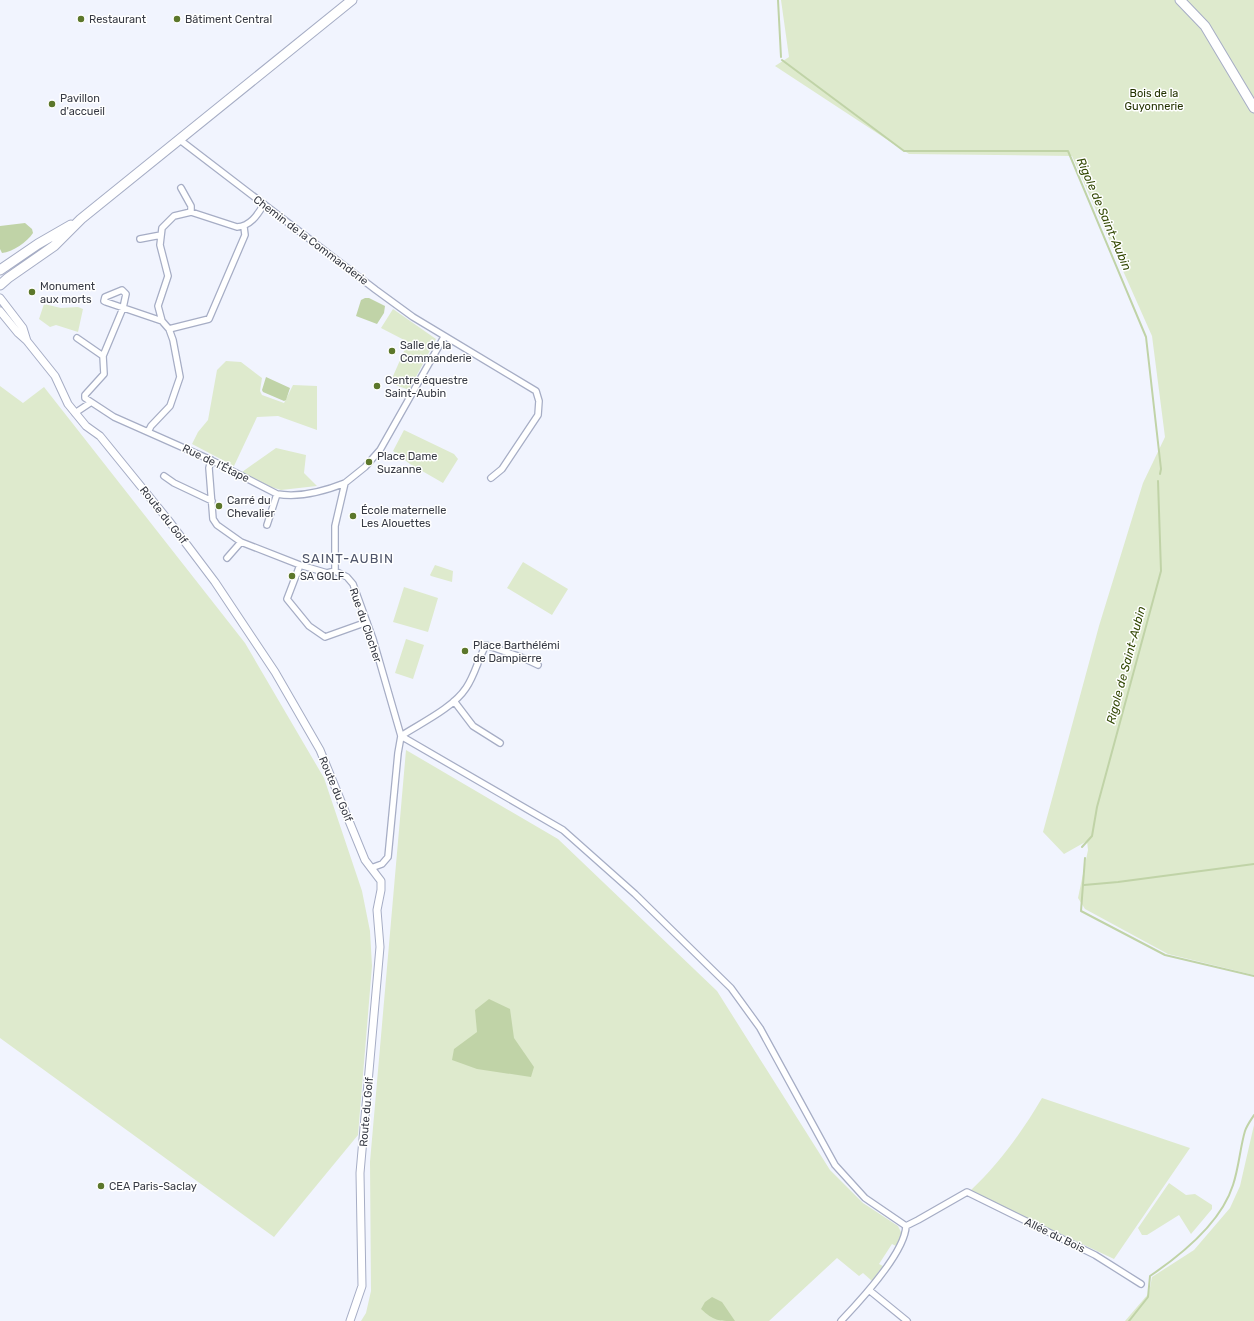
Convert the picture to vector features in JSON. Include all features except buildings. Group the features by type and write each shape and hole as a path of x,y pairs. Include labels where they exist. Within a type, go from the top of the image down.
{"main road":[{"path":"0,285 54,246 81,219 352,0"},
{"path":"1180,0 1205,26 1254,108"},
{"path":"0,270 38,244 81,219"}],"street":[{"name":"Chemin de la Commanderie","path":"180,140 376,290 444,336 536,390 540,401 538,415 502,469 491,478"},
{"path":"181,188 191,206 191,212"},
{"path":"148,432 151,426 170,406 179,384 178,362 169,329 162,321 158,306 168,276 160,244 161,235 167,222 174,216 191,212 236,227 244,227 252,220 264,204"},
{"path":"169,329 209,319 245,235 244,227"},
{"path":"140,239 161,235"},
{"name":"Route du Golf","path":"0,298 24,328 27,341"},
{"path":"75,413 90,403 85,398 85,395 104,374 103,356 123,308 162,321"},
{"name":"Route du Golf","path":"0,311 18,333 27,341 55,376 63,396 75,413 88,427 100,436 134,476 215,582 250,632 320,750 365,860 381,881 381,890 377,910 380,947 360,1173 362,1286 350,1321"},
{"path":"211,460 209,468 213,519 216,523 241,542 300,565 327,573 335,571 335,526 345,483 365,467 380,450 444,336"},
{"path":"77,338 103,356"},
{"name":"Rue de l'Étape","path":"90,403 114,417 211,460 277,494 287,496 316,492 345,483"},
{"path":"164,476 174,483 212,501"},
{"path":"268,525 277,494"},
{"path":"227,558 241,542"},
{"path":"300,565 288,599 309,626 325,637 367,622"},
{"name":"Rue du Clocher","path":"335,571 347,577 353,584 367,622 401,736"},
{"path":"401,736 454,701 466,688 486,645 521,657 538,665"},
{"path":"454,701 473,726 500,743"},
{"path":"371,868 382,864 388,857 401,736"},
{"path":"401,736 563,830 635,894 731,988 760,1028 835,1165 865,1198 906,1226 904,1239 870,1290 841,1321"},
{"name":"Allée du Bois","path":"906,1226 967,1192 1095,1255 1140,1284"},
{"path":"870,1290 907,1321"}],"green space":[{"name":"Bois de la Guyonnerie","path":"781,0 1254,0 1254,975 1168,954 1085,909 1078,898 1088,850 1087,841 1064,854 1043,832 1099,626 1143,483 1165,437 1152,336 1072,156 909,154 775,66 789,57"},
{"path":"44,304 61,308 78,307 83,309 78,332 56,325 50,327 39,319"},
{"path":"393,309 436,339 409,390 390,383 408,342 381,328"},
{"path":"226,361 241,362 262,378 260,391 262,395 284,403 293,385 317,386 317,430 278,416 257,417 234,466 192,444 198,432 208,420 217,370"},
{"path":"0,386 23,403 44,387 245,643 324,778 362,891 370,931 372,966 358,1135 274,1237 0,1038"},
{"path":"404,430 454,454 458,459 443,483 410,464 393,451"},
{"path":"276,448 306,455 304,473 317,486 281,490 271,487 242,472"},
{"path":"523,562 568,589 552,615 507,588"},
{"path":"435,565 453,571 452,582 430,575"},
{"path":"404,587 438,598 428,632 393,622"},
{"path":"406,639 424,645 413,679 395,673"},
{"path":"406,750 558,839 717,991 830,1170 863,1203 898,1226 902,1234 896,1246 892,1244 879,1264 883,1266 872,1281 863,1273 859,1276 837,1258 769,1321 361,1321 366,1313 371,1291 370,1162"},
{"path":"1042,1098 1190,1148 1114,1259 970,1191 991,1170 1009,1147"},
{"path":"1254,1125 1254,1321 1125,1321 1149,1293 1152,1277 1194,1250 1230,1208 1240,1186"},
{"path":"1169,1183 1186,1195 1195,1194 1212,1205 1212,1209 1191,1234 1179,1215 1147,1235 1142,1235 1138,1228"}],"shaded area":[{"path":"25,223 32,229 33,233 15,249 2,253 0,249 0,226"},
{"path":"369,298 385,306 384,313 377,324 356,316 361,300"},
{"path":"266,377 290,388 286,400 284,401 263,392 262,390"},
{"path":"489,999 510,1009 514,1038 534,1067 531,1077 477,1069 452,1060 454,1049 477,1032 475,1010"},
{"path":"712,1297 722,1302 735,1321 716,1320 701,1309 705,1302"}],"waterway":[{"name":"Rigole de Saint-Aubin","path":"778,0 781,57"},
{"name":"Rigole de Saint-Aubin","path":"782,60 904,151 1068,151 1146,337 1161,469 1160,474"},
{"name":"Rigole de Saint-Aubin","path":"1082,847 1092,836 1097,807 1161,571 1158,481"},
{"name":"Rigole de Saint-Aubin","path":"1085,858 1081,911 1165,955 1254,976"},
{"path":"1084,885 1254,864"},
{"name":"Rigole de Saint-Aubin","path":"1129,1321 1148,1297 1150,1276 1199,1237 1210,1225 1227,1199 1237,1171 1245,1131 1254,1115"}],"place":[{"name":"Restaurant","path":"81,19"},
{"name":"Bâtiment Central","path":"177,19"},
{"name":"Pavillon d'accueil","path":"52,104"},
{"name":"Monument aux morts","path":"32,292"},
{"name":"Salle de la Commanderie","path":"392,351"},
{"name":"Centre équestre Saint-Aubin","path":"377,386"},
{"name":"Place Dame Suzanne","path":"369,462"},
{"name":"Carré du Chevalier","path":"219,506"},
{"name":"École maternelle Les Alouettes","path":"353,516"},
{"name":"SA GOLF","path":"292,576"},
{"name":"Place Barthélémi de Dampierre","path":"465,651"},
{"name":"CEA Paris-Saclay","path":"101,1186"}],"district":[{"name":"SAINT-AUBIN","path":"348,558"}]}
